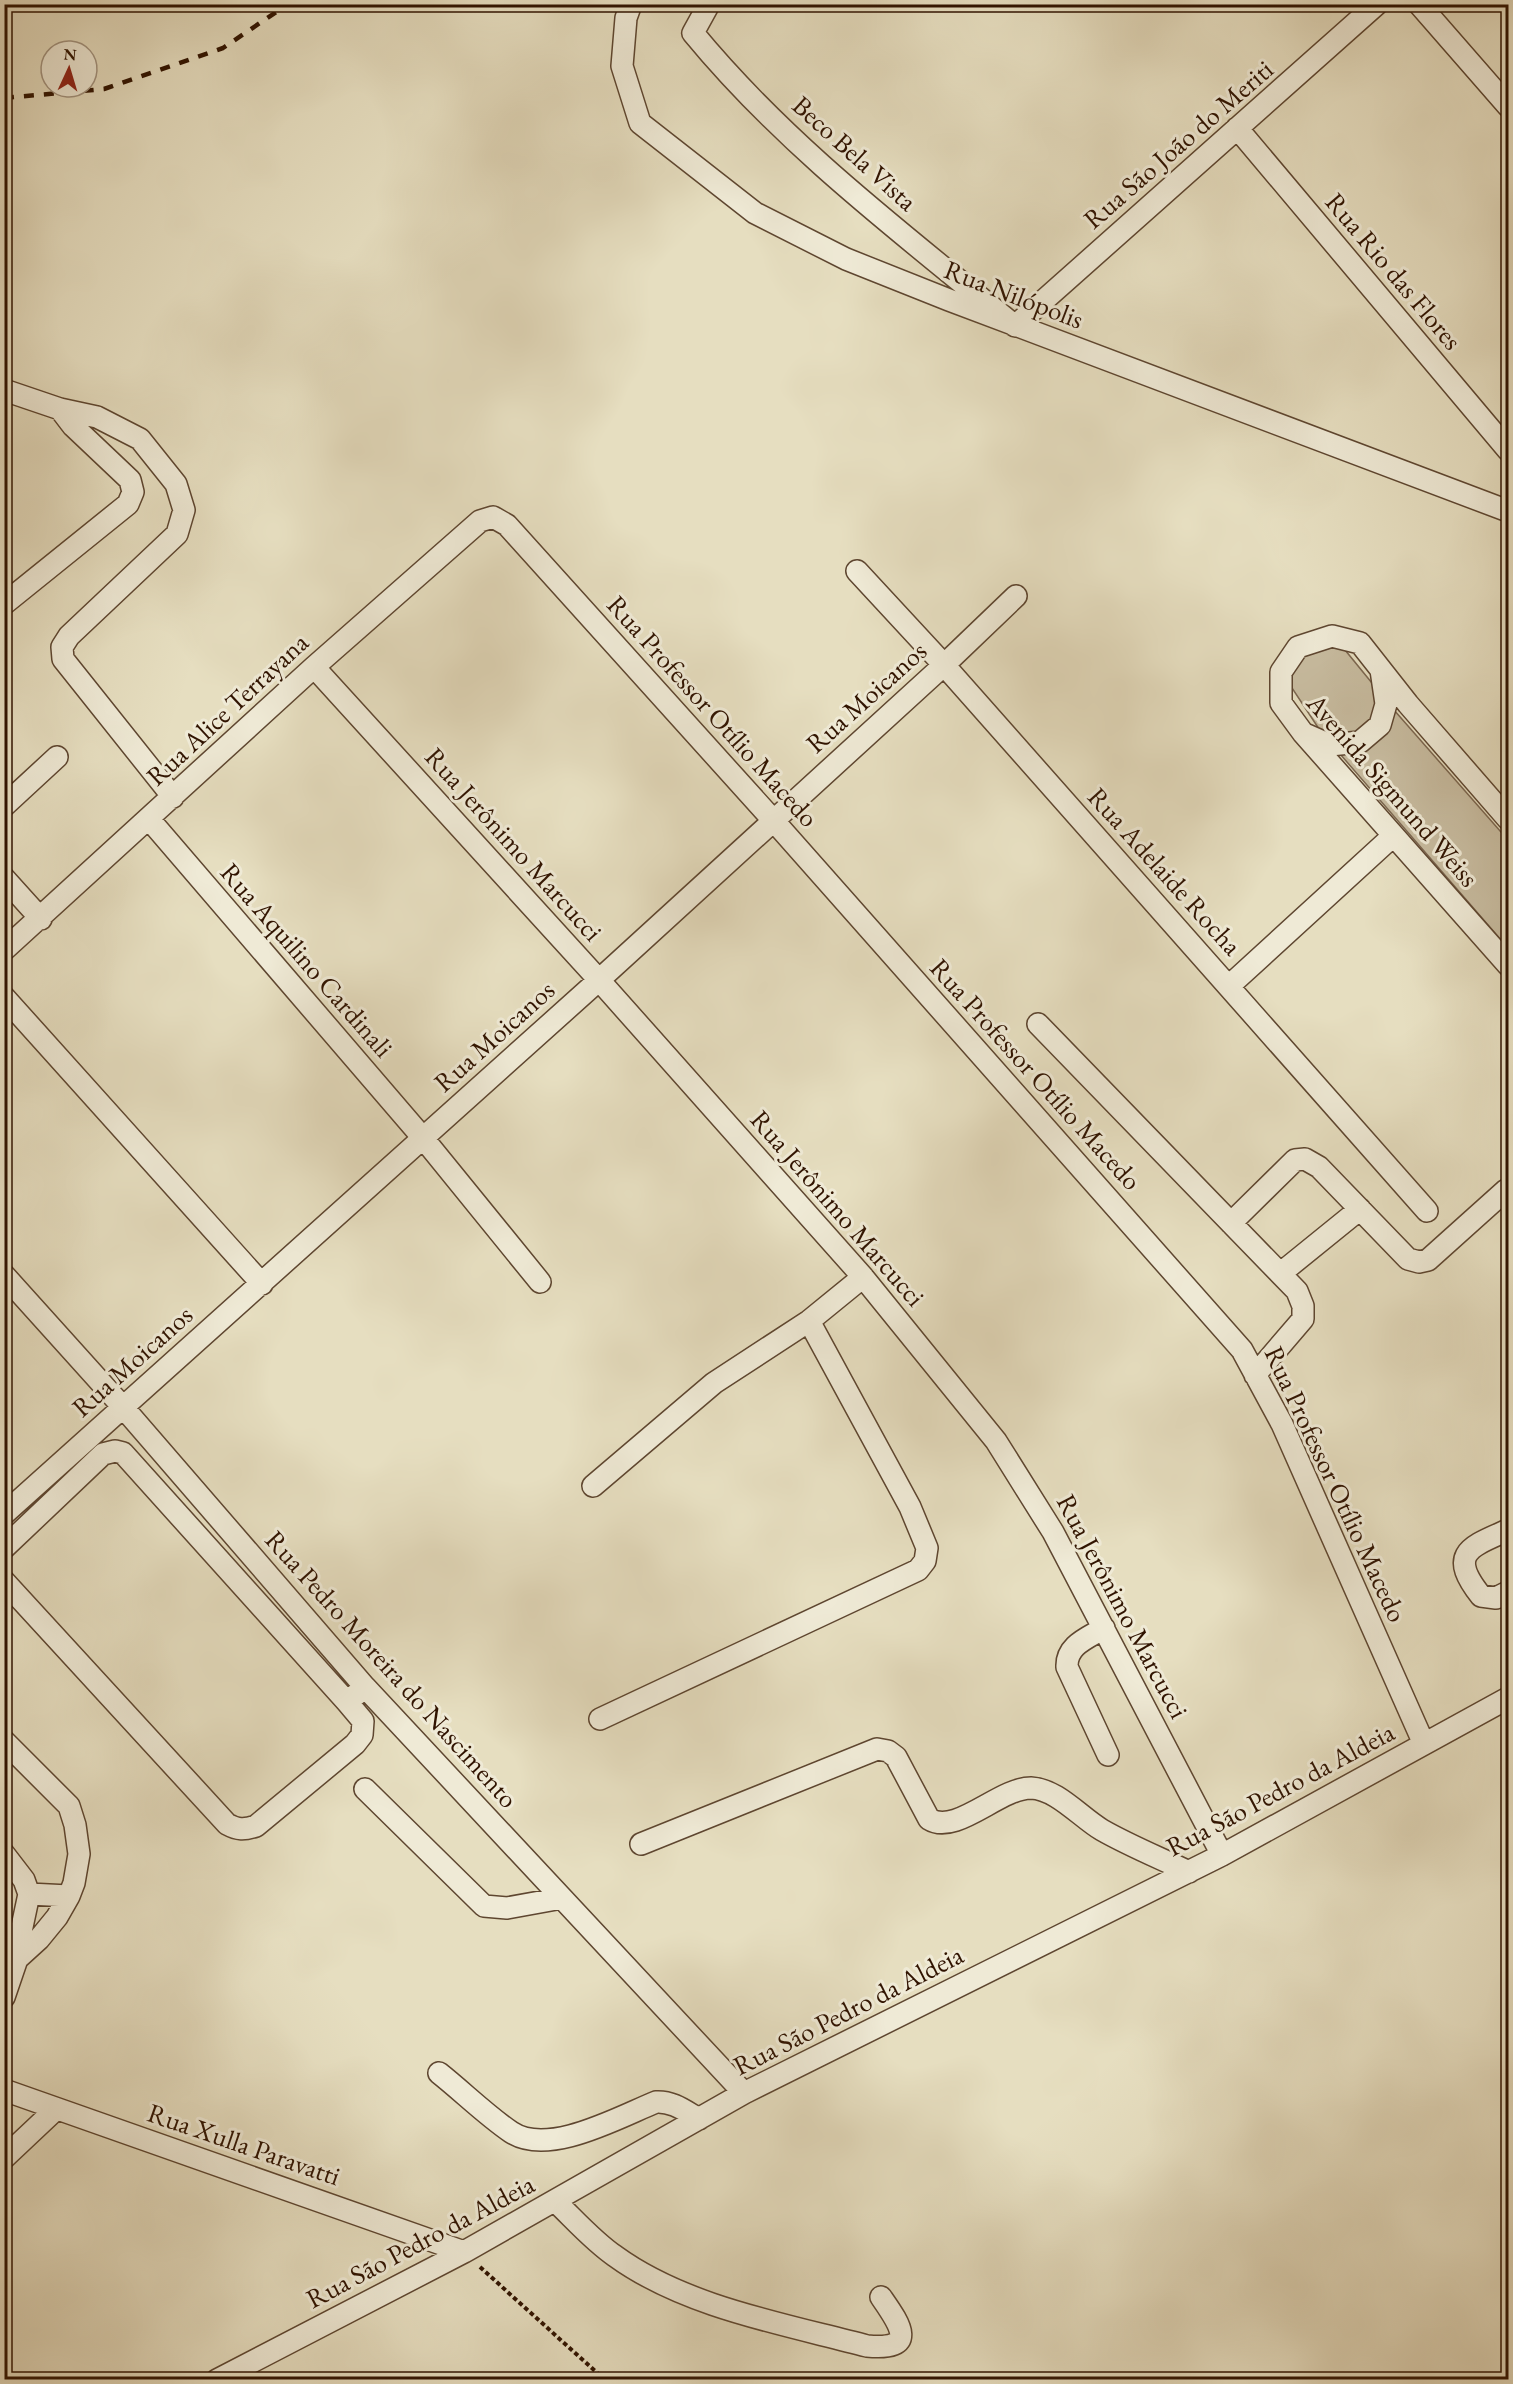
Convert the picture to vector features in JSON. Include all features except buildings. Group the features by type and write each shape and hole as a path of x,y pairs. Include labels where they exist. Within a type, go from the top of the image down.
{"street":[{"name":"Rua Nilópolis","path":"631,4 626,18 622,66 640,123 755,213 846,259 1015,326 1509,511"},
{"name":"Beco Bela Vista","path":"709,4 693,33 717,62 807,154 1015,326"},
{"name":"Rua São João do Meriti","path":"1015,326 1236,128 1341,39 1377,4"},
{"path":"1419,4 1509,106"},
{"name":"Rua Rio das Flores","path":"1236,128 1509,450"},
{"path":"4,390 60,409 97,417 140,439 176,483 184,510 177,534 69,636 62,647 63,659 173,797"},
{"path":"4,604 128,504 134,492 130,480 73,426 60,409"},
{"name":"Rua Alice Terrayana","path":"4,950 41,919 314,667 480,521 493,517"},
{"name":"Rua Professor Otílio Macedo","path":"493,517 507,525 773,820 1242,1350 1282,1424 1424,1744"},
{"name":"Rua Adelaide Rocha","path":"857,571 944,664 1427,1211"},
{"name":"Rua Moicanos","path":"4,1514 599,980 1016,596"},
{"name":"Avenida Sigmund Weiss","path":"1509,819 1408,704 1360,643 1332,636 1298,647 1281,672 1281,703 1303,733 1509,965"},
{"name":"Rua Jerônimo Marcucci","path":"314,667 599,980 863,1277 996,1440 1053,1532 1222,1855"},
{"path":"1303,733 1330,745 1360,742 1380,725 1386,704 1381,669"},
{"path":"4,806 57,757"},
{"name":"Rua Aquilino Cardinali","path":"149,819 423,1138 540,1282"},
{"path":"1229,986 1393,836"},
{"path":"4,878 41,919"},
{"path":"4,997 262,1284"},
{"path":"1038,1024 1297,1291 1303,1306 1303,1319 1256,1375"},
{"path":"1231,1223 1295,1160 1305,1159 1319,1167 1408,1258 1419,1262 1428,1260 1506,1190"},
{"path":"1281,1273 1360,1209"},
{"name":"Rua Pedro Moreira do Nascimento","path":"4,1275 122,1406 365,1687 744,2093"},
{"path":"593,1486 714,1383 809,1322 863,1277"},
{"path":"600,1719 918,1570 925,1561 927,1548 910,1507 809,1322"},
{"path":"4,1548 103,1454 115,1450 123,1453 347,1702 363,1721 362,1735 355,1744 256,1826 246,1830 236,1829 227,1824 4,1581"},
{"path":"1509,1530 1468,1550 1463,1564 1481,1596 1496,1598 1509,1592"},
{"path":"1104,1628 1072,1648 1066,1659 1067,1666 1108,1755"},
{"path":"347,1702 365,1687"},
{"name":"Rua São Pedro da Aldeia","path":"217,2379 464,2252 744,2093 1222,1855 1509,1698"},
{"path":"4,1741 69,1806 75,1825 79,1854 74,1883 57,1917 39,1939 11,1962"},
{"path":"641,1844 878,1749 888,1751 896,1757 929,1819 936,1824 950,1823 1016,1791 1031,1788 1056,1798 1107,1833 1189,1872"},
{"path":"365,1789 484,1906 507,1908 562,1898"},
{"path":"4,1854 24,1880 29,1894 4,1997"},
{"path":"29,1894 69,1896"},
{"path":"439,2073 513,2133 532,2139 572,2135 656,2102 666,2101 675,2104 699,2119"},
{"name":"Rua Xulla Paravatti","path":"4,2090 464,2252"},
{"path":"4,2158 56,2109"},
{"path":"555,2201 614,2256 666,2287 711,2304 867,2346 883,2348 897,2343 901,2335 900,2325 881,2297"}],"path":[{"path":"464,2252 605,2379"}],"shaded area":[{"path":"1318,643 1345,650 1394,710 1508,840 1508,948 1321,732 1292,688 1289,662"}],"railway":[{"path":"4,98 104,89 223,48 288,4"}]}
